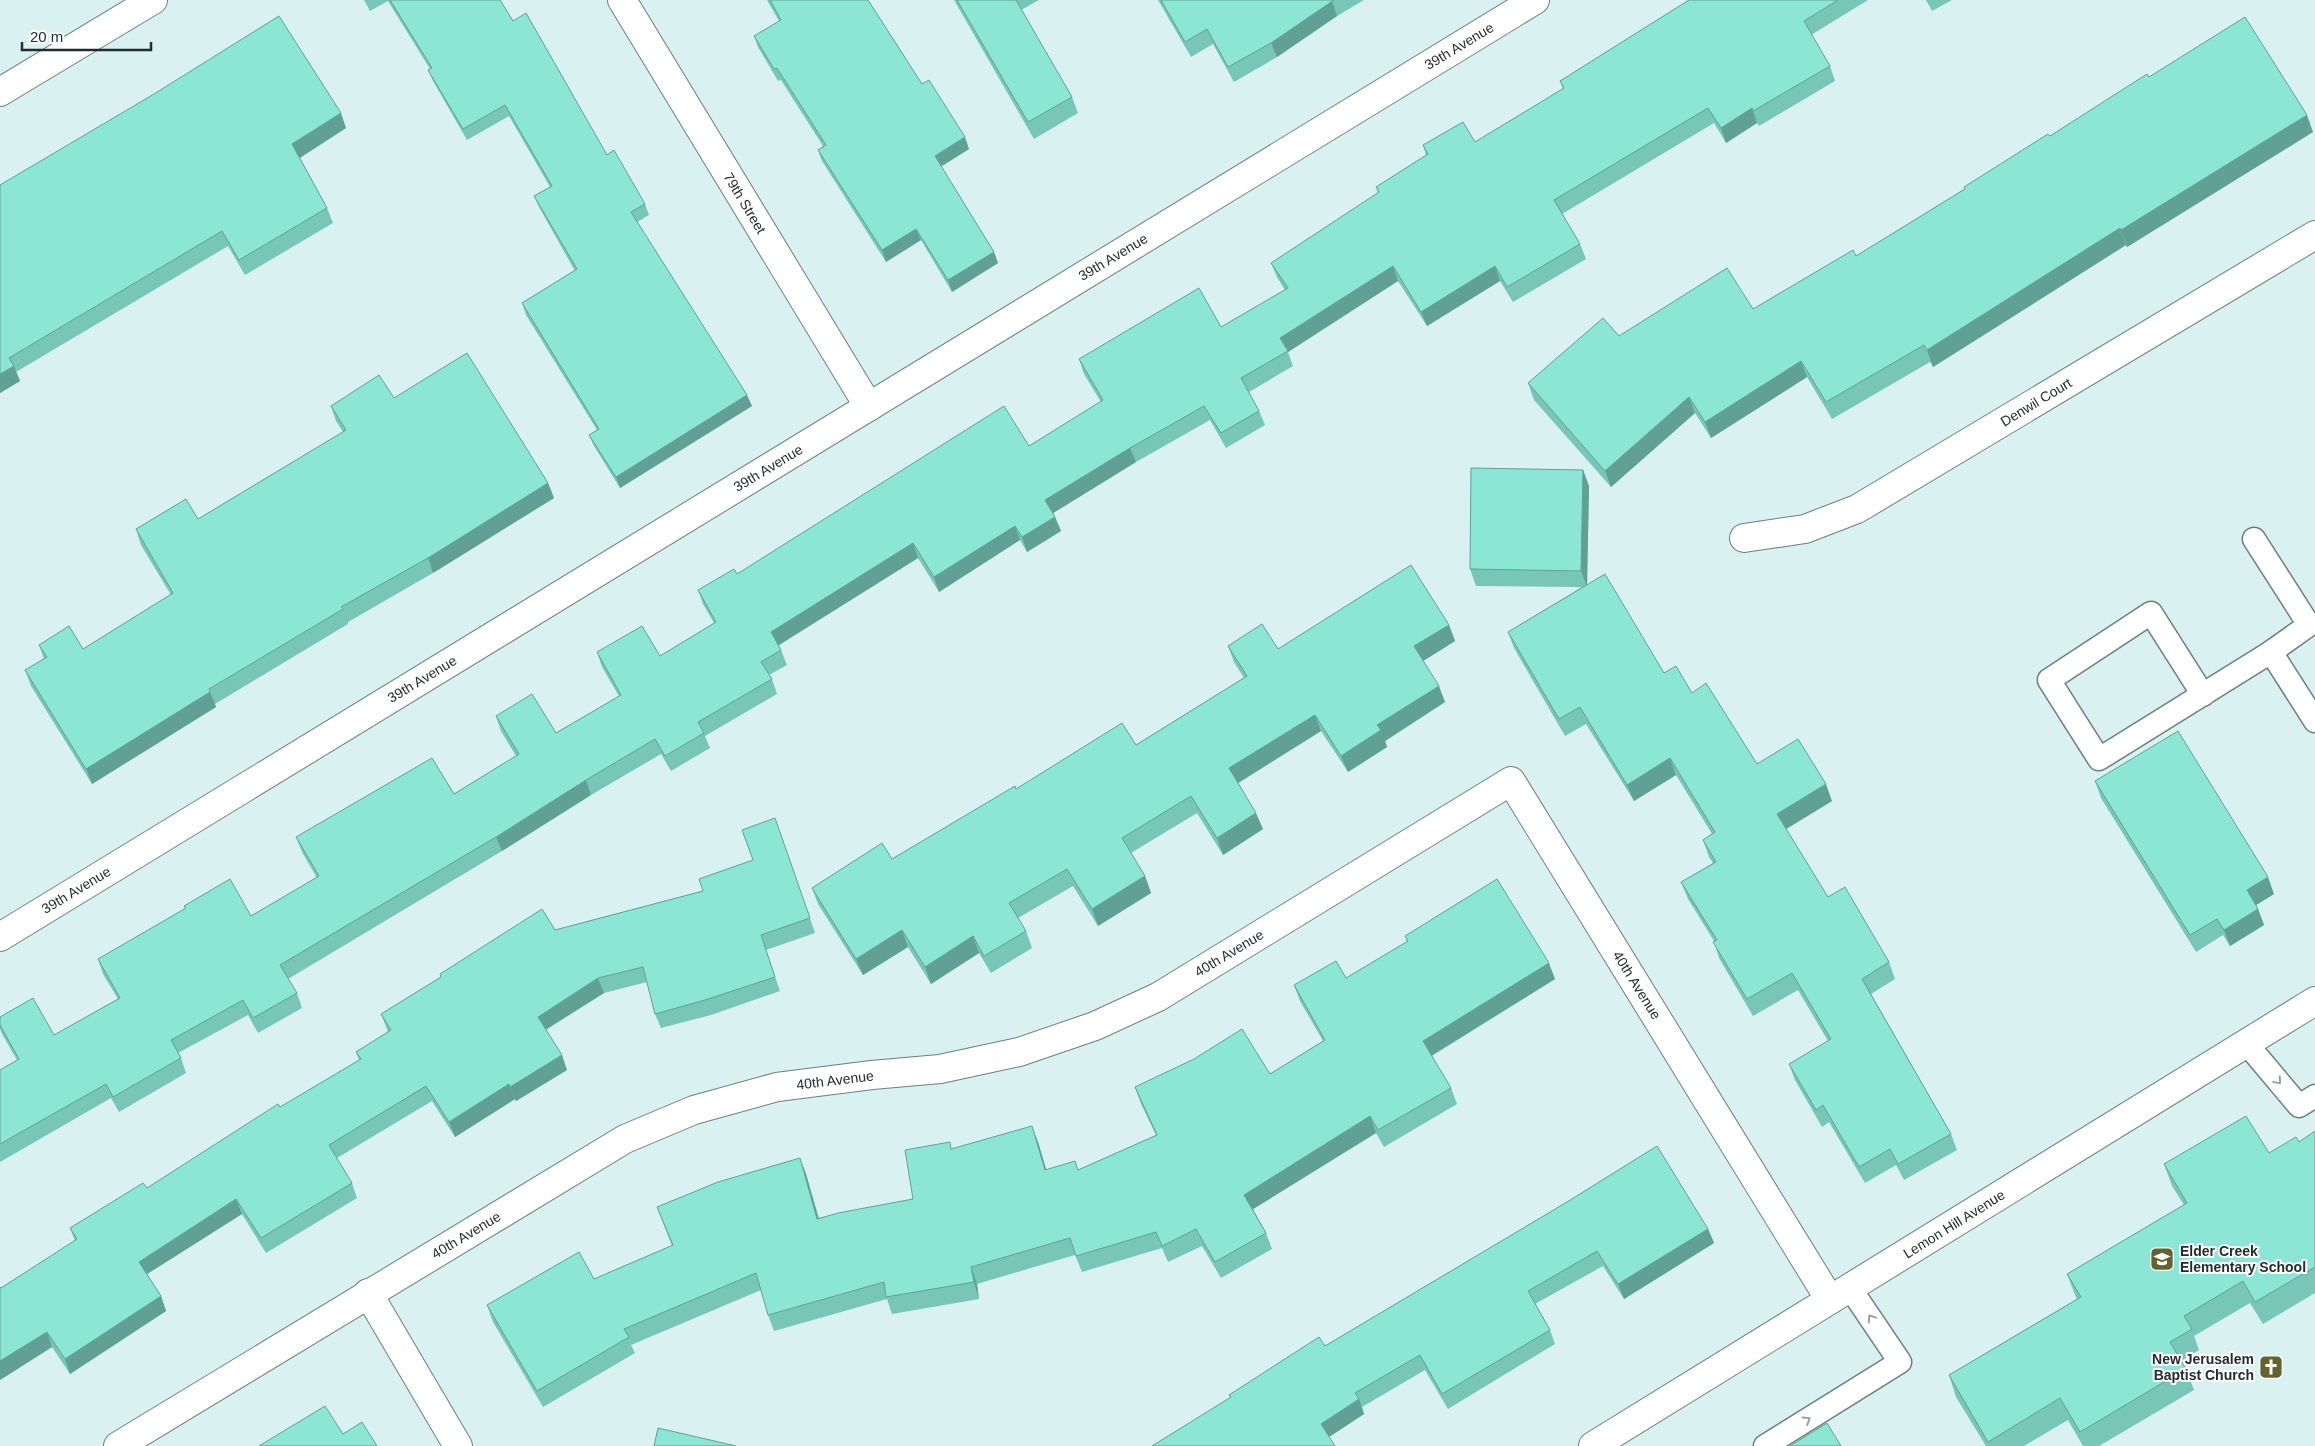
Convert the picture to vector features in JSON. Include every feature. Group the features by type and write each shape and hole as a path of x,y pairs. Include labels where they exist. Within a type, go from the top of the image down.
{"street":[{"path":"0,92 153,0"},
{"name":"79th Street","path":"622,0 869,407"},
{"name":"39th Avenue","path":"0,936 1535,0"},
{"name":"Denwil Court","path":"1744,538 1805,528 1858,509 2315,235"},
{"name":"40th Avenue","path":"118,1446 625,1139 694,1110 777,1087 872,1075 940,1069 1019,1052 1095,1026 1158,997 1511,781 1840,1294"},
{"name":"Lemon Hill Avenue","path":"1594,1446 2315,1001"},
{"path":"368,1294 458,1446"}],"lane":[{"path":"2202,695 2151,613 2049,680 2099,759 2202,695 2271,652 2309,625 2254,539"},
{"path":"2271,652 2315,721"},
{"path":"2246,1043 2299,1106 2315,1096"},
{"path":"1765,1446 1900,1362 1840,1294"}],"building":[{"path":"390,0 500,0 513,21 526,13 607,155 614,150 645,204 631,212 747,395 616,477 589,435 599,429 522,303 577,269 534,196 552,186 505,105 463,129 428,70 432,68"},
{"path":"770,0 868,0 922,84 929,80 965,137 935,156 994,252 948,280 916,229 882,250 818,150 826,145 777,68 774,69 754,36 781,20"},
{"path":"957,0 1016,0 1072,97 1028,122"},
{"path":"1161,0 1334,0 1271,43 1228,67 1207,29 1185,42"},
{"path":"1689,0 1838,0 1804,21 1830,66 1753,111 1752,108 1721,128 1708,108 1554,200 1580,244 1507,287 1495,266 1421,312 1393,266 1280,338 1288,351 1241,378 1259,411 1221,433 1204,406 1130,448 1045,500 1055,517 1022,537 1015,526 934,577 913,543 771,632 781,650 761,662 772,679 698,722 704,733 665,756 655,739 496,837 280,965 297,993 253,1018 243,1000 171,1040 181,1058 113,1097 106,1084 0,1144 0,1070 19,1059 0,1025 0,1017 33,998 54,1035 120,998 98,959 186,908 184,906 230,879 251,916 319,876 296,837 432,758 454,794 519,754 496,716 532,694 556,733 621,695 597,652 642,626 660,656 716,622 698,590 734,569 737,574 1004,406 1029,446 1103,400 1079,359 1199,288 1221,327 1288,288 1271,263 1379,192 1376,187 1428,154 1423,145 1463,122 1475,142 1564,88 1560,81"},
{"path":"279,16 341,113 292,144 327,208 239,260 222,231 9,358 14,366 0,374 0,185 154,94"},
{"path":"2245,17 2307,115 2121,230 2120,228 1927,350 1924,345 1826,402 1801,361 1705,422 1689,397 1605,471 1528,383 1603,318 1619,336 1727,268 1753,309 1853,250 1856,256 1965,189 1964,187 2048,134 2050,136 2147,74 2149,77"},
{"path":"467,353 548,483 428,558 341,607 343,609 209,689 210,692 86,769 25,670 47,657 39,645 69,626 83,649 173,593 136,529 186,499 198,519 346,430 331,406 379,375 394,398"},
{"path":"1471,468 1583,470 1581,571 1470,569"},
{"path":"1411,565 1449,625 1414,646 1439,686 1377,725 1381,730 1341,756 1315,715 1229,768 1256,813 1217,838 1191,796 1122,838 1145,876 1092,909 1067,869 1009,903 1026,931 984,956 973,936 925,967 902,930 856,959 812,888 882,843 892,859 1015,786 1016,789 1122,723 1136,745 1247,676 1228,646 1262,624 1278,649"},
{"path":"1605,574 1664,673 1676,666 1692,693 1706,683 1757,764 1798,739 1826,784 1777,814 1828,897 1845,887 1889,962 1862,979 1951,1134 1898,1164 1890,1149 1859,1167 1823,1105 1816,1110 1789,1064 1831,1039 1792,973 1747,999 1713,942 1717,940 1681,882 1716,862 1703,840 1715,832 1670,758 1627,785 1580,707 1559,719 1508,632"},
{"path":"2178,731 2268,877 2247,890 2258,909 2224,930 2217,919 2190,935 2095,781"},
{"path":"775,818 810,918 761,935 775,977 655,1014 643,967 598,978 538,1017 562,1055 510,1087 509,1084 449,1122 426,1086 329,1145 352,1183 261,1238 236,1199 139,1262 161,1296 65,1359 47,1332 0,1361 0,1287 77,1239 70,1228 143,1183 147,1188 278,1104 280,1107 361,1059 356,1052 391,1030 381,1014 441,977 440,974 542,909 555,930 703,891 699,879 753,860 742,830"},
{"path":"1497,879 1549,963 1423,1041 1451,1088 1378,1130 1370,1116 1244,1195 1266,1233 1215,1262 1196,1229 1162,1246 1156,1232 1076,1256 1070,1238 971,1267 974,1282 886,1297 884,1282 768,1315 756,1273 624,1329 629,1337 537,1391 487,1305 579,1252 594,1279 673,1245 657,1207 718,1182 800,1158 817,1219 838,1213 913,1199 905,1150 950,1142 951,1149 1032,1126 1045,1170 1075,1161 1078,1170 1157,1135 1135,1087 1194,1059 1242,1029 1270,1074 1325,1040 1294,985 1336,961 1346,978 1408,941 1405,936"},
{"path":"2246,1116 2269,1153 2296,1137 2299,1142 2315,1131 2315,1267 2255,1302 2243,1281 2184,1316 2192,1329 2170,1342 2186,1369 2080,1432 2060,1398 1988,1442 1949,1375 2081,1297 2067,1274 2187,1203 2164,1164"},
{"path":"1657,1146 1708,1229 1618,1284 1597,1251 1528,1291 1550,1330 1442,1394 1420,1355 1355,1393 1359,1399 1321,1424 1335,1446 1152,1446 1231,1397 1229,1395 1319,1337 1325,1346 1567,1202"},
{"path":"325,1406 343,1434 362,1422 377,1446 259,1446"},
{"path":"1827,1423 1841,1446 1790,1446"},
{"path":"658,1428 736,1446 654,1446"}],"place":[{"name":"Elder Creek Elementary School","path":"2162,1259"},
{"name":"New Jerusalem Baptist Church","path":"2271,1367"}]}
